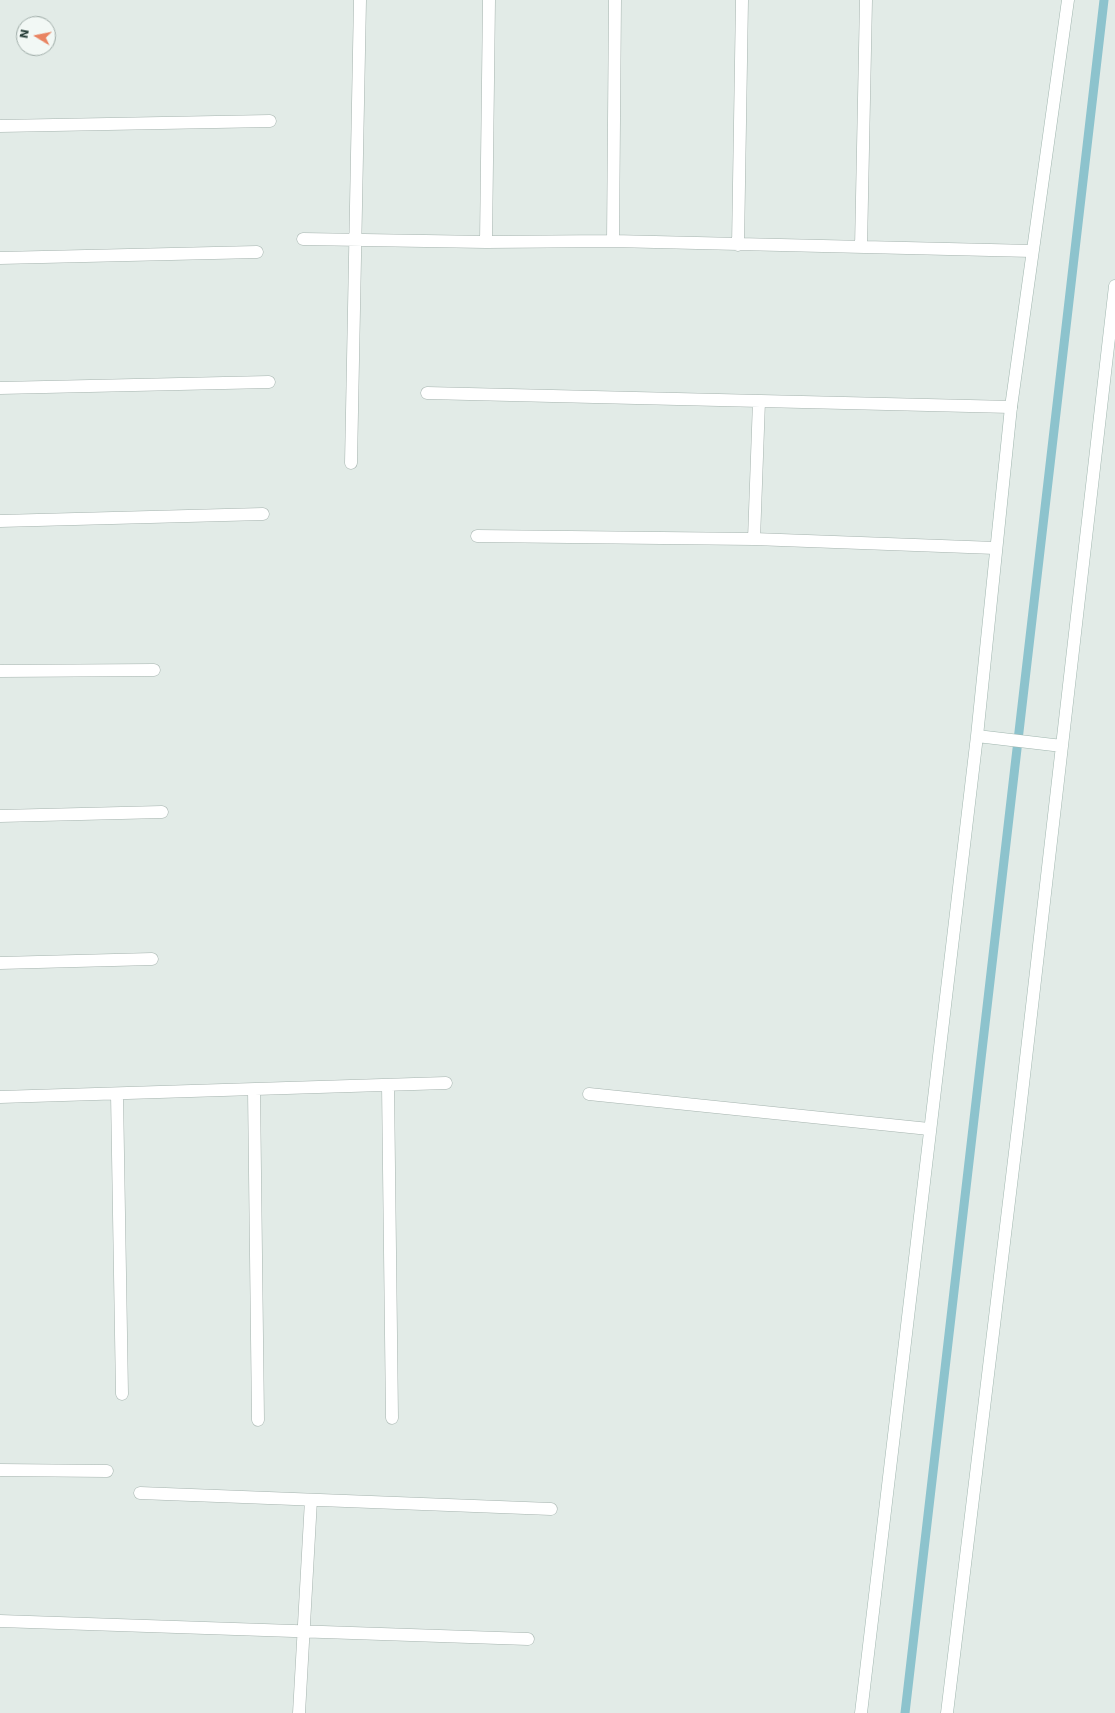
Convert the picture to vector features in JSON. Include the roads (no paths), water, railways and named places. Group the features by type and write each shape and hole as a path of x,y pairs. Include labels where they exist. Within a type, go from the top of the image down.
{"street":[{"path":"351,463 360,0"},
{"path":"486,242 489,0"},
{"path":"613,240 615,0"},
{"path":"738,245 742,0"},
{"path":"861,247 866,0"},
{"path":"859,1712 977,736 1010,407 1068,0"},
{"path":"0,126 270,121"},
{"path":"303,239 486,242 613,240 738,245 1032,250"},
{"path":"0,258 257,252"},
{"path":"947,1713 1115,286"},
{"path":"0,388 269,382"},
{"path":"427,393 1010,407"},
{"path":"754,539 759,401"},
{"path":"0,521 263,514"},
{"path":"477,536 754,539 995,548"},
{"path":"0,671 154,670"},
{"path":"977,736 1062,746"},
{"path":"0,816 162,812"},
{"path":"0,963 152,959"},
{"path":"0,1097 446,1083"},
{"path":"388,1085 392,1418"},
{"path":"254,1090 258,1420"},
{"path":"117,1094 122,1394"},
{"path":"589,1094 929,1129"},
{"path":"0,1470 108,1471"},
{"path":"140,1493 551,1509"},
{"path":"300,1713 311,1500"},
{"path":"0,1621 528,1639"}],"waterway":[{"path":"905,1713 1104,0"}]}
